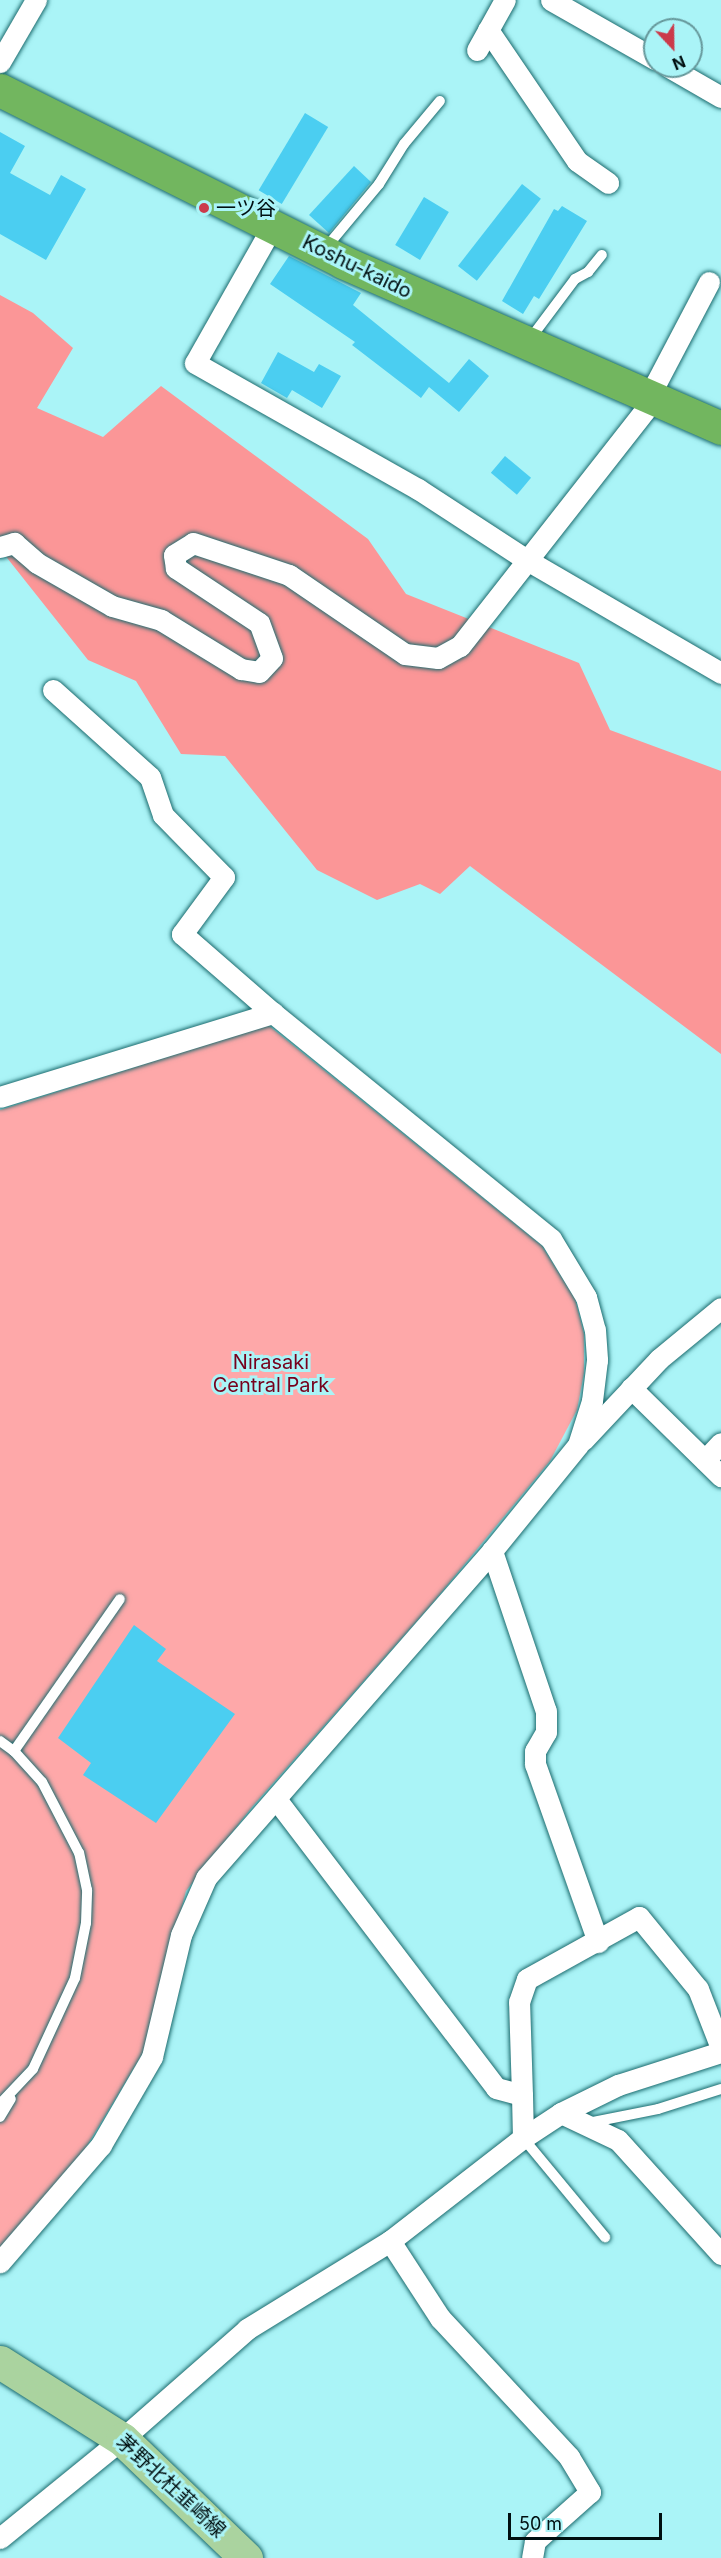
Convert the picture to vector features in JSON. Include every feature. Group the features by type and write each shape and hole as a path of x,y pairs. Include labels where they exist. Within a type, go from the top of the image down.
{"highway":[{"name":"Koshu-kaido","path":"0,90 323,251 525,345 721,429"}],"main road":[{"name":"茅野北杜韮崎線","path":"0,2362 122,2439 246,2558"}],"street":[{"path":"0,62 36,0"},
{"path":"477,50 505,0"},
{"path":"551,0 643,52"},
{"path":"489,30 577,161 608,183"},
{"path":"688,78 721,97"},
{"path":"272,227 195,363 418,489 527,560 721,673"},
{"path":"0,547 14,543 38,563 112,606 161,620 241,669 259,672 272,658 259,623 176,568 174,555 193,543 289,575 405,654 438,658 460,646 654,399 656,383 709,282"},
{"path":"53,690 150,777 163,815 224,877 182,934 273,1013 551,1239 586,1297 595,1329 597,1360 592,1401 578,1445"},
{"path":"238,1022 252,994"},
{"path":"0,1097 273,1013"},
{"path":"0,2262 101,2145 152,2057 181,1935 206,1878 492,1551 578,1445 659,1359 720,1313"},
{"path":"631,1388 721,1476"},
{"path":"705,1461 721,1443"},
{"path":"492,1551 546,1711 546,1732 535,1751 535,1764 598,1942"},
{"path":"276,1799 496,2088 522,2094"},
{"path":"0,2538 122,2439 247,2329 390,2241 523,2138 561,2113 618,2085 721,2050 698,1989 639,1917 598,1942 526,1979 519,2002 523,2138"},
{"path":"561,2113 618,2140 721,2254"},
{"path":"390,2241 440,2318 569,2457 590,2492 535,2541 532,2558"}],"lane":[{"path":"323,251 379,184 404,144 440,101"},
{"path":"525,345 575,279 588,272 602,255"},
{"path":"14,1751 120,1599"},
{"path":"0,1741 14,1751 42,1782 64,1820 84,1870 87,1890 84,1948 75,1978 33,2069 0,2104"},
{"path":"0,2117 19,2086"},
{"path":"585,2124 658,2109 721,2089"},
{"path":"523,2138 605,2237"}],"green space":[{"name":"Nirasaki Central Park","path":"268,1025 542,1246 575,1299 584,1334 584,1373 577,1410 550,1461 430,1606 252,1807 186,1891 144,2051 82,2154 0,2248 0,1110"}],"shaded area":[{"path":"0,295 33,313 73,348 37,408 103,437 161,386 368,539 406,594 579,663 610,730 721,771 721,1054 470,866 440,894 420,884 377,900 317,870 225,756 181,754 136,681 88,660 0,549"}],"building":[{"path":"305,113 328,127 282,204 259,190"},
{"path":"0,132 25,146 10,173 50,195 61,175 86,189 46,260 0,234"},
{"path":"354,166 371,182 329,233 309,215"},
{"path":"522,184 541,199 477,281 458,266"},
{"path":"424,197 449,212 420,260 395,245"},
{"path":"562,206 587,221 539,299 534,296 523,314 502,301 554,209 558,211"},
{"path":"289,256 361,293 353,305 449,383 469,359 489,376 459,412 429,387 421,398 352,345 355,342 270,284"},
{"path":"278,352 314,372 319,364 341,376 322,408 292,390 287,398 261,383"},
{"path":"505,456 531,478 517,495 491,473"},
{"path":"134,1625 166,1649 157,1661 235,1714 156,1823 83,1775 91,1763 58,1738"}],"place":[{"name":"一ツ谷","path":"204,208"}]}
